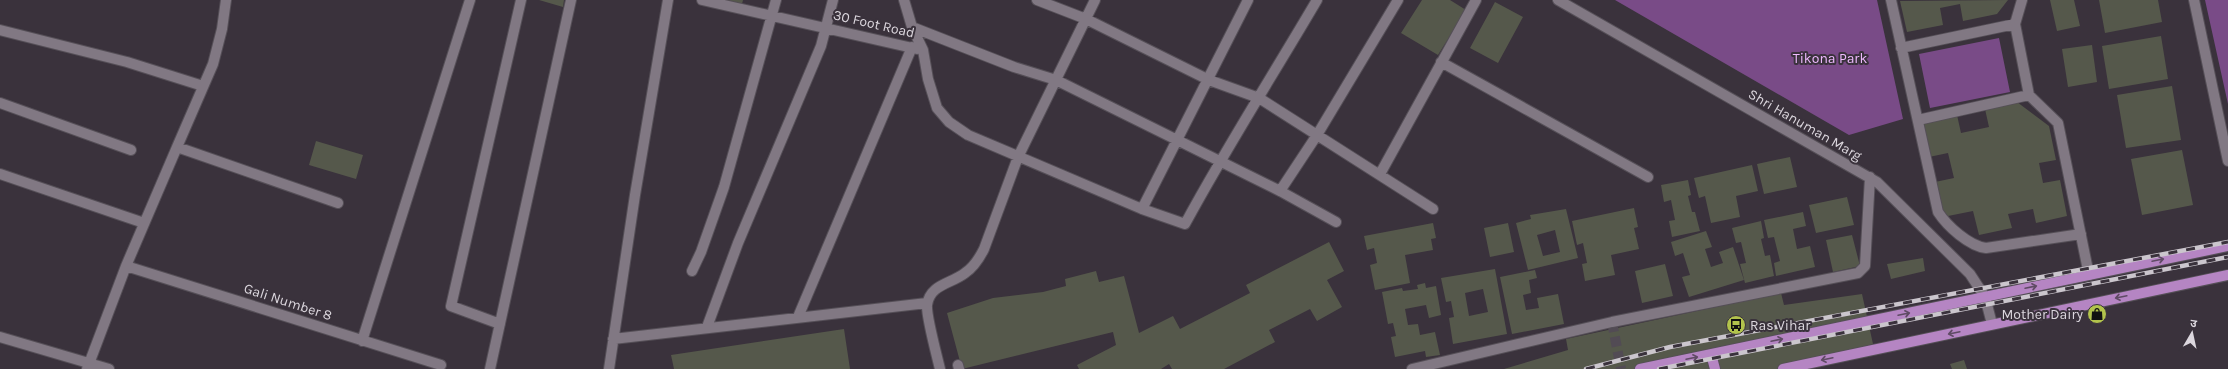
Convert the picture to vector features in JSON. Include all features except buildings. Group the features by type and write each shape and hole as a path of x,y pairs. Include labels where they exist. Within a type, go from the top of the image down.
{"main road":[{"path":"1640,369 2228,246"},
{"path":"1783,369 2228,275"},
{"path":"1711,354 1715,369"}],"street":[{"path":"87,366 126,266 213,64 222,29 226,0"},
{"path":"362,341 470,0"},
{"path":"500,324 451,306 522,0"},
{"path":"490,369 571,0"},
{"path":"609,369 635,195 668,0"},
{"name":"30 Foot Road","path":"702,0 923,50"},
{"path":"692,271 701,252 724,187 754,73 776,0"},
{"path":"707,327 738,243 821,46 833,0"},
{"path":"904,0 912,27 923,50 928,79 937,108 949,122 968,136 1142,209 1185,224 1219,161 1259,98 1317,0"},
{"path":"1038,0 1086,19 1209,80 1259,98 1433,209"},
{"path":"940,369 927,303 930,295 941,284 964,274 976,264 984,250 1018,156 1095,0"},
{"path":"1142,209 1176,140 1209,80 1248,0"},
{"path":"1280,192 1317,135 1398,0"},
{"path":"1380,174 1476,0"},
{"name":"Shri Hanuman Marg","path":"1558,0 1878,182 1970,274 1985,297 1992,324"},
{"path":"1891,0 1938,212 1943,220 1977,247 1986,248 2081,234"},
{"path":"2022,0 2015,24 2029,95 2058,123 2089,275"},
{"path":"2194,0 2228,161"},
{"path":"1901,48 2015,24"},
{"path":"912,27 1014,67 1056,80 1219,161 1336,222"},
{"path":"0,30 127,62 203,86"},
{"path":"798,317 912,47"},
{"path":"1441,62 1648,177"},
{"path":"1918,120 2029,95"},
{"path":"0,103 131,150"},
{"path":"177,147 338,203"},
{"path":"0,174 144,223"},
{"path":"1412,369 1620,320 1858,273 1865,266 1870,177"},
{"name":"Gali Number 8","path":"126,266 441,365"},
{"path":"613,339 707,327 927,303"},
{"path":"0,337 87,366 109,369"}],"green space":[{"name":"Tikona Park","path":"1615,0 1877,0 1903,119 1849,135"},
{"path":"2205,0 2228,0 2228,104"},
{"path":"1999,38 2010,92 1930,108 1919,54"}],"tunnel":[{"path":"1612,322 1621,369"}],"railway":[{"path":"1586,369 1670,347 2228,242"},
{"path":"1659,369 2228,257"}],"place":[{"name":"Mother Dairy","path":"2097,314"},
{"name":"Ras Vihar","path":"1736,325"}]}
